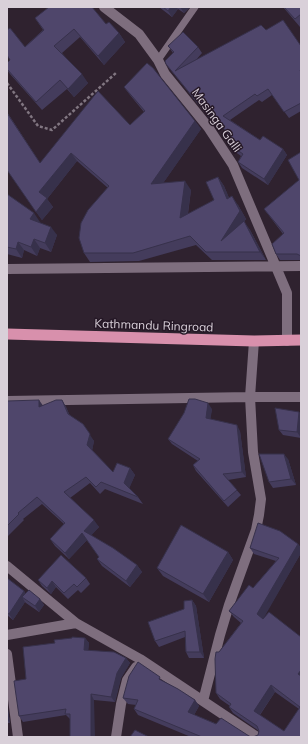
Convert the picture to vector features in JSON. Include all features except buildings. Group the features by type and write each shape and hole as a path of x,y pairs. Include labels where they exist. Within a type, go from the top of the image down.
{"highway":[{"name":"Kathmandu Ringroad","path":"7,334 254,341 301,340"}],"street":[{"name":"Masinga Galli","path":"104,7 139,34 158,60 165,74 208,127 233,165 287,293 287,341"},
{"path":"7,269 301,266"},
{"path":"203,701 229,605 260,515 261,499 253,452 250,397 254,341"},
{"path":"7,400 301,397"},
{"path":"7,566 76,623 140,659 257,737"},
{"path":"7,635 76,623"},
{"path":"7,654 18,737"},
{"path":"116,737 121,704 127,680 140,659"}],"lane":[{"path":"158,60 195,7"}],"path":[{"path":"7,83 38,126 52,130 116,73"}]}
